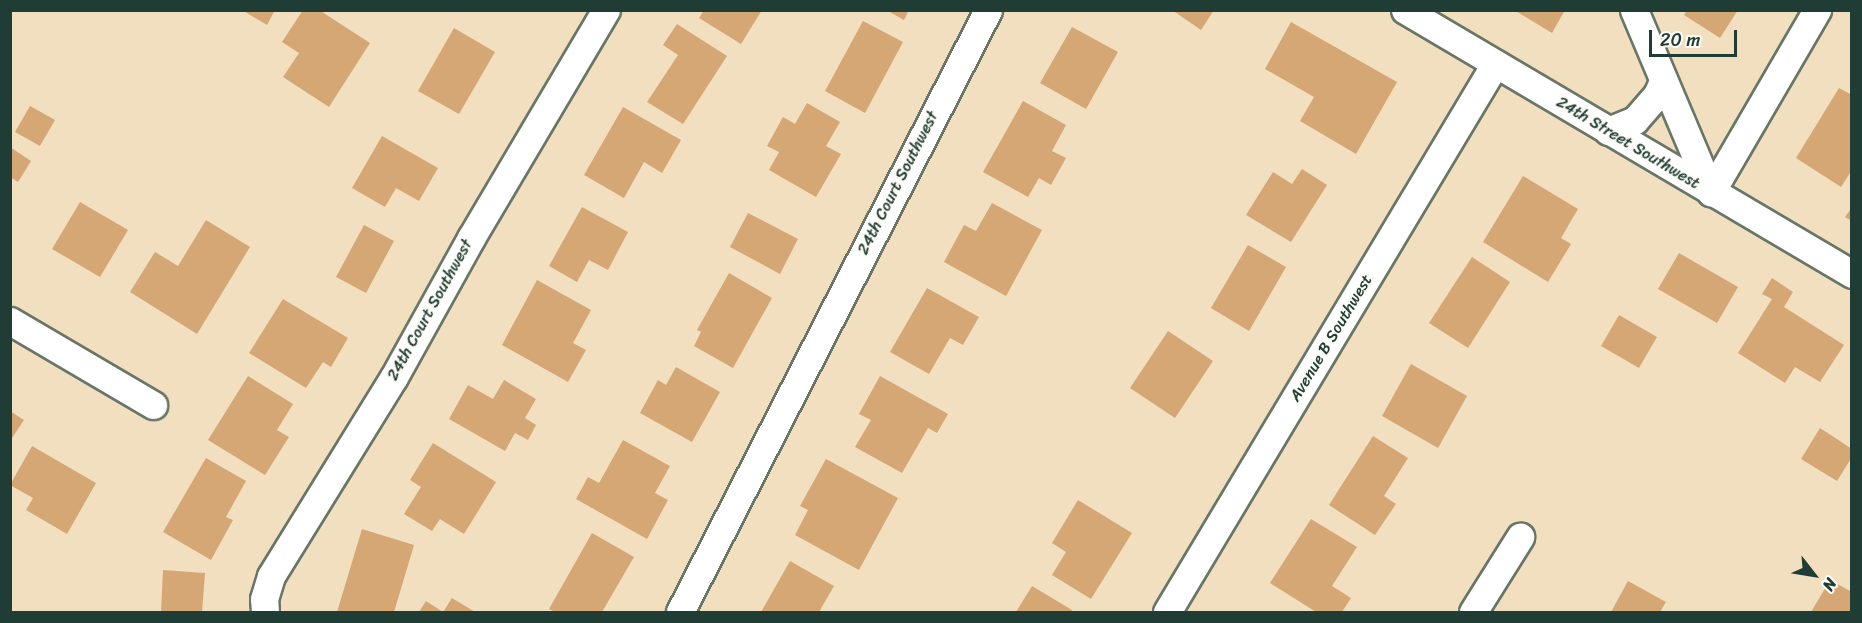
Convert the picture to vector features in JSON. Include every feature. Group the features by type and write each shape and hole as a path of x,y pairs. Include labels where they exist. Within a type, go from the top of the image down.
{"street":[{"name":"24th Court Southwest","path":"265,612 264,599 271,576 394,377 471,237 606,10"},
{"name":"24th Court Southwest","path":"680,612 988,10"},
{"name":"24th Street Southwest","path":"1405,10 1851,274"},
{"path":"1634,10 1662,83 1711,192"},
{"path":"1711,192 1817,10"},
{"name":"Avenue B Southwest","path":"1167,612 1495,64"},
{"path":"1608,131 1635,120 1657,95 1662,83"},
{"path":"10,321 153,405"},
{"path":"1473,612 1520,537"}],"building":[{"path":"242,10 275,10 267,25"},
{"path":"303,10 319,10 370,43 329,107 283,77 299,53 282,42"},
{"path":"704,10 762,10 741,44 699,18"},
{"path":"886,10 909,10 904,20"},
{"path":"1172,10 1214,10 1201,30"},
{"path":"1514,10 1565,10 1552,33"},
{"path":"1687,10 1738,10 1720,38 1684,15"},
{"path":"863,21 903,42 865,113 825,91"},
{"path":"1291,22 1397,82 1356,154 1300,121 1314,97 1265,69"},
{"path":"677,24 727,56 683,124 647,102 678,55 663,45"},
{"path":"1072,27 1118,52 1086,109 1040,83"},
{"path":"454,28 495,52 459,114 418,91"},
{"path":"1839,88 1852,95 1852,170 1841,187 1796,158"},
{"path":"1023,101 1066,125 1052,151 1066,158 1051,185 1039,178 1028,197 983,172"},
{"path":"807,103 840,122 826,146 841,154 816,197 769,170 779,152 767,146 783,117 795,124"},
{"path":"30,106 55,120 40,146 15,132"},
{"path":"623,107 681,140 662,173 644,162 624,198 584,175"},
{"path":"382,136 438,168 419,201 396,188 385,207 352,188"},
{"path":"10,147 31,161 18,182 10,177"},
{"path":"1302,169 1327,185 1291,242 1246,215 1273,172 1292,184"},
{"path":"1523,176 1578,209 1561,238 1571,244 1548,282 1483,242"},
{"path":"80,202 128,230 100,277 52,249"},
{"path":"992,203 1042,230 1006,296 944,262 964,225 976,231"},
{"path":"582,207 628,232 608,270 589,260 577,282 549,266"},
{"path":"1852,207 1852,221 1845,217"},
{"path":"748,213 798,239 780,274 730,247"},
{"path":"206,220 250,247 197,334 130,292 155,252 178,266"},
{"path":"364,225 394,241 366,293 336,277"},
{"path":"1248,245 1286,267 1249,331 1211,308"},
{"path":"1679,253 1738,287 1717,323 1658,289"},
{"path":"1472,257 1510,282 1468,348 1429,323"},
{"path":"729,273 772,298 733,368 694,346 701,332 697,330"},
{"path":"1772,278 1793,292 1784,307 1844,345 1820,382 1795,367 1785,383 1738,353 1772,299 1762,294"},
{"path":"537,280 591,310 573,343 586,350 568,382 502,345"},
{"path":"927,288 979,317 963,345 950,338 929,374 890,352"},
{"path":"283,299 348,338 331,367 323,362 306,388 249,353"},
{"path":"1619,315 1657,337 1639,368 1601,346"},
{"path":"1168,331 1213,361 1175,418 1130,388"},
{"path":"1411,364 1467,396 1438,448 1382,416"},
{"path":"676,367 720,392 692,442 640,413 658,380 666,385"},
{"path":"248,376 293,404 277,430 289,437 265,475 208,440"},
{"path":"880,376 948,414 937,433 928,428 902,473 855,447 871,420 859,414"},
{"path":"504,380 536,399 525,418 536,425 528,440 515,433 505,451 449,419 468,385 493,399"},
{"path":"10,411 24,420 10,441"},
{"path":"1820,428 1852,449 1852,457 1837,481 1801,459"},
{"path":"1373,436 1408,458 1384,496 1396,504 1375,535 1329,505"},
{"path":"623,440 670,466 655,493 668,500 647,539 576,499 588,477 599,483"},
{"path":"433,443 496,482 464,534 440,519 432,531 404,514 421,487 410,480"},
{"path":"32,446 96,483 67,534 26,510 33,498 10,485"},
{"path":"206,458 246,481 226,517 233,520 211,560 163,532"},
{"path":"826,459 898,498 859,570 795,535 808,510 800,506"},
{"path":"1078,500 1132,533 1091,599 1052,575 1066,552 1052,543"},
{"path":"1311,519 1357,547 1332,586 1351,598 1342,612 1316,612 1270,583"},
{"path":"362,529 414,545 394,612 337,612"},
{"path":"592,533 634,557 602,612 555,612 549,609"},
{"path":"790,561 834,586 819,612 761,612"},
{"path":"163,570 205,573 202,612 161,612"},
{"path":"1830,580 1852,592 1852,612 1811,612"},
{"path":"1628,581 1666,602 1660,612 1611,612"},
{"path":"1032,586 1072,610 1071,612 1016,612"},
{"path":"452,598 475,612 443,612"},
{"path":"426,601 443,612 419,612"}]}
